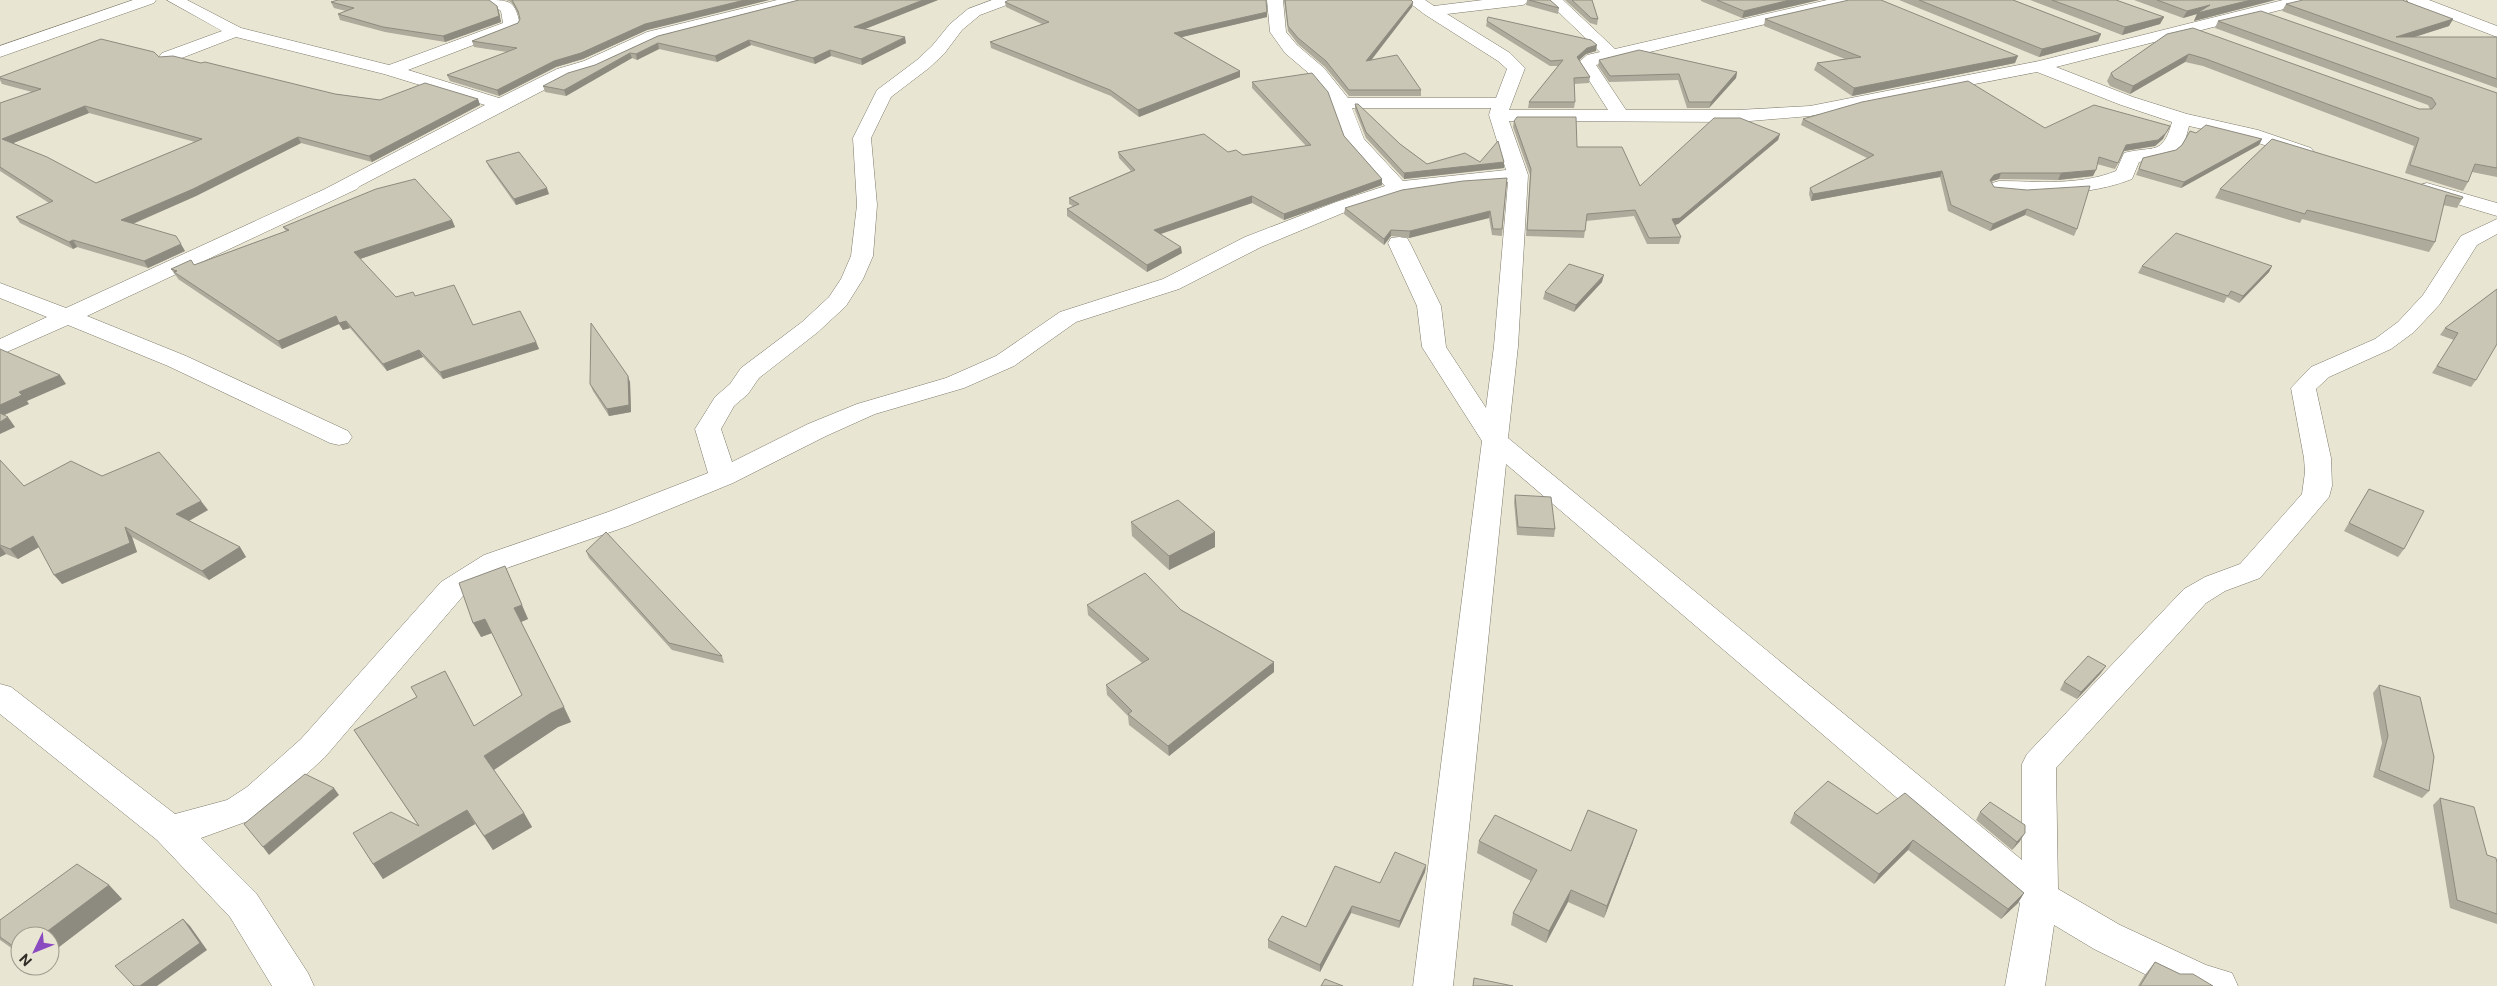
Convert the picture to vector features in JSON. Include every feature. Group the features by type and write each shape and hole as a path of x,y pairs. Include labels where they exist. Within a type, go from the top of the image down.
{"street":[{"path":"0,52 148,0"},
{"path":"175,0 235,32 390,70 501,104"},
{"path":"390,70 455,48 512,25 509,9 495,0"},
{"path":"334,190 563,73 590,65 652,36 796,0"},
{"path":"723,477 719,460 712,449 708,429 724,402 739,389 750,373 810,327 838,301 852,279 862,256 866,204 862,138 882,94 923,64 938,50 956,27 974,12 1006,0"},
{"path":"1275,0 1278,32 1291,49 1318,72 1338,96 1355,142 1398,188"},
{"path":"1414,0 1504,57 1516,68 1499,109 1518,175 1506,346 1434,986"},
{"path":"1430,11 1449,5 1523,0"},
{"path":"1554,0 1611,54"},
{"path":"1620,114 1587,63 1593,59 1848,0"},
{"path":"2232,0 2289,21"},
{"path":"1341,103 1620,114 1738,116 1810,111 2039,66 2262,12 2302,0"},
{"path":"2415,0 2497,32"},
{"path":"2165,19 2219,39"},
{"path":"168,57 235,32"},
{"path":"2102,35 2129,45"},
{"path":"2013,55 2127,101 2182,119 2251,134 2321,157"},
{"path":"1999,187 2065,187 2109,182 2125,175 2131,157 2158,154 2169,150 2176,142 2182,119"},
{"path":"170,830 213,820 238,810 259,797 313,748 452,589 471,575 494,562 618,519 723,477 817,430 866,409 954,383 1005,361 1068,317 1171,284 1253,242 1343,206 1398,188 1462,179 1518,175"},
{"path":"0,348 355,184"},
{"path":"2414,185 2497,210"},
{"path":"2025,986 2040,897 2039,764 2195,596 2215,584 2250,570 2315,496 2320,485 2319,469 2303,388 2307,382 2320,372 2383,344 2406,327 2432,299 2469,241 2497,225"},
{"path":"1399,243 1429,306 1434,347 1494,440 2040,897 2107,937 2201,982 2218,986"},
{"path":"0,290 177,361 339,437"},
{"path":"0,696 170,830 242,906 294,986"}],"building":[{"path":"338,0 489,0 497,6 499,16 443,36 383,27 338,14 354,8 331,2"},
{"path":"512,0 745,0 645,24 581,53 554,61 497,90 447,75 517,48 472,41 518,23 520,19 518,11"},
{"path":"799,0 923,0 854,27 905,37 861,59 830,50 813,58 749,40 715,56 658,43 636,54 630,53 564,90 543,86 568,73 595,65 658,36"},
{"path":"1009,0 1266,0 1267,12 1174,33 1240,71 1138,110 1110,90 990,42 1049,22 1005,2"},
{"path":"1285,0 1411,0 1413,2 1366,61 1397,55 1421,90 1349,90 1326,61 1298,38 1288,26"},
{"path":"1529,0 1550,0 1559,8"},
{"path":"1572,0 1592,0 1598,19 1591,18"},
{"path":"1717,0 1790,0 1744,11"},
{"path":"1849,0 1881,0 2018,56 1854,88 1817,63 1861,57 1765,19"},
{"path":"1919,0 2013,0 2101,34 2042,49"},
{"path":"2052,0 2116,0 2164,17 2125,27"},
{"path":"2157,0 2251,0 2197,13 2210,5 2187,11"},
{"path":"2303,0 2402,0 2453,19 2396,37 2497,37 2497,79 2286,4"},
{"path":"2261,11 2497,93 2497,168 2475,164 2468,182 2410,165 2419,138 2189,54 2133,86 2114,78 2111,73 2167,34 2193,28 2419,109 2432,109 2436,104 2432,98 2218,21"},
{"path":"1488,17 1591,40 1597,45 1587,48 1577,57 1590,77 1574,78 1575,102 1529,102 1563,60 1551,61 1487,21"},
{"path":"101,39 154,52 159,57 173,56 201,63 205,62 335,94 380,100 425,83 478,99 369,156 298,137 193,189 121,220 176,236 181,244 144,261 73,240 69,242 16,217 53,201 0,167 0,103 41,89 0,77","holes":["85,106 202,139 96,183 47,157 2,139"]},
{"path":"1639,50 1737,72 1711,102 1689,102 1679,74 1610,76 1599,60"},
{"path":"1312,73 1328,92 1344,136 1382,179 1284,214 1252,196 1154,230 1181,247 1147,265 1067,209 1079,204 1069,198 1135,170 1118,152 1204,134 1228,152 1236,150 1243,155 1311,145 1252,82"},
{"path":"1968,81 2045,128 2094,105 2170,126 2166,133 2158,140 2126,145 2118,163 2099,157 2096,170 2061,173 2001,173 1994,175 1990,180 1994,187 2027,190 2090,186 2077,229 2027,209 1993,224 1951,205 1942,171 1813,194 1810,188 1874,155 1803,119 1862,102"},
{"path":"1355,104 1358,104 1400,144 1427,164 1465,153 1480,162 1498,141 1504,162 1404,173 1366,132"},
{"path":"1517,117 1576,117 1577,147 1622,147 1640,186 1714,118 1740,118 1780,134 1680,218 1672,219 1681,237 1649,238 1635,210 1587,214 1585,231 1527,230 1531,169 1514,121"},
{"path":"2206,125 2262,139 2184,182 2139,169 2143,158 2176,150 2182,145 2190,131 2196,133"},
{"path":"2272,139 2463,197 2462,199 2446,195 2435,242 2307,210 2305,214 2220,189"},
{"path":"519,152 547,188 514,199 486,161"},
{"path":"1507,178 1502,229 1493,229 1490,211 1410,231 1391,230 1384,239 1345,208 1402,190 1463,181"},
{"path":"415,179 452,220 354,252 396,297 413,292 415,296 454,285 473,325 520,311 536,342 440,372 419,350 383,364 346,321 339,323 336,316 278,341 174,272 177,271 171,269 191,260 194,265 289,230 283,227 376,189"},
{"path":"2176,233 2272,266 2243,296 2231,291 2228,296 2142,266"},
{"path":"1569,264 1604,275 1576,305 1545,292"},
{"path":"2497,289 2497,344 2476,380 2437,366 2458,333 2445,328"},
{"path":"591,323 628,376 629,405 607,409 590,384"},
{"path":"0,349 60,375 19,392 22,395 0,405"},
{"path":"0,413 8,417 0,422"},
{"path":"159,452 201,501 176,514 240,547 202,571 125,527 130,543 54,575 33,536 10,549 0,545 0,460 24,486 71,461 102,476"},
{"path":"2369,489 2424,511 2404,549 2349,523"},
{"path":"1515,495 1551,497 1555,529 1518,527"},
{"path":"1178,500 1215,532 1169,556 1131,522"},
{"path":"606,532 722,656 669,643 586,551"},
{"path":"505,566 522,605 514,608 564,707 551,713 484,756 524,813 484,836 467,810 373,864 353,833 391,812 419,826 354,730 417,697 411,687 445,671 474,726 522,695 485,619 473,623 459,583"},
{"path":"1145,573 1181,610 1274,662 1168,746 1128,714 1132,711 1106,685 1149,659 1087,605"},
{"path":"2088,656 2106,666 2081,692 2064,682"},
{"path":"2379,685 2420,697 2434,757 2429,791 2379,770 2388,736"},
{"path":"305,774 334,788 263,847 244,824"},
{"path":"1828,781 1877,814 1905,793 2024,893 2008,909 1913,840 1879,874 1794,813"},
{"path":"2440,798 2474,807 2487,855 2496,858 2497,914 2457,900"},
{"path":"1990,802 2025,825 2025,833 2017,842 1980,812"},
{"path":"1588,810 1637,830 1607,906 1571,890 1549,931 1513,913 1537,870 1479,841 1495,815 1571,851"},
{"path":"1395,852 1426,865 1400,921 1352,906 1320,965 1268,940 1282,916 1306,927 1335,866 1380,883"},
{"path":"77,864 109,885 54,926 10,926 10,944 0,937 0,920"},
{"path":"183,919 200,943 140,986 134,986 115,966"},
{"path":"2155,962 2180,974 2193,974 2213,986 2140,986"},
{"path":"1474,978 1513,986 1473,986"},
{"path":"1325,979 1343,986 1321,986"}]}
